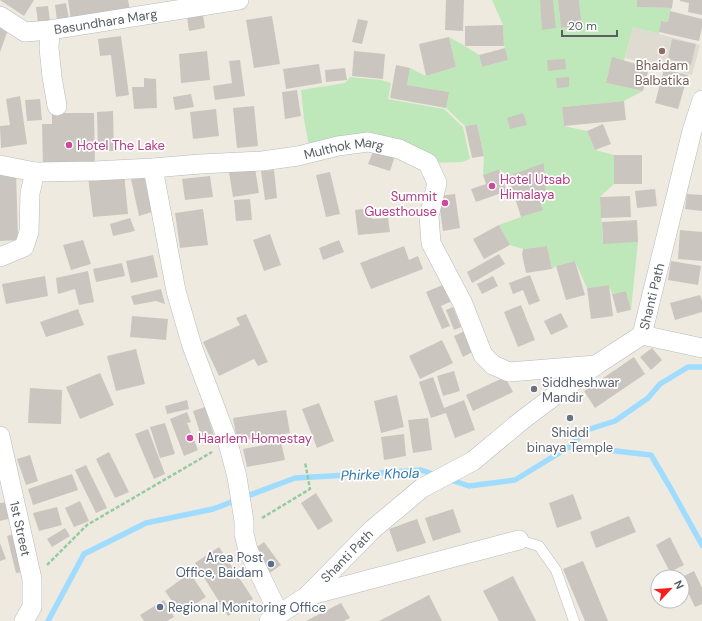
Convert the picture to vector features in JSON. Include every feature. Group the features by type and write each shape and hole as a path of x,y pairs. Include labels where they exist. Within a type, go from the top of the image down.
{"street":[{"name":"Basundhara Marg","path":"0,16 25,32 50,30 239,0"},
{"path":"50,30 49,48 57,106"},
{"name":"Shanti Path","path":"274,618 308,596 373,529 422,488 474,461 520,421 596,365 642,335 697,131 702,100"},
{"name":"Multhok Marg","path":"0,165 35,172 94,171 262,161 298,156 338,146 368,142 399,149 428,163 437,183 429,216 431,243 463,304 483,355 493,364 509,372 596,365"},
{"path":"153,168 176,291 192,346 227,439 237,477 248,550 274,618"},
{"path":"0,257 24,247 29,232 30,193 35,172"},
{"path":"642,335 702,348"},
{"name":"1st Street","path":"0,436 32,580 32,607 24,621"},
{"path":"308,596 519,540"}],"lane":[{"path":"519,540 539,546 556,570 574,621"}],"path":[{"path":"32,580 87,525 212,452 227,439"},
{"path":"244,528 310,489 305,462"}],"shaded area":[{"name":"Bhaidam Balbatika","path":"633,27 700,45 692,75 625,58"}],"green space":[{"path":"492,0 558,0 561,28 582,26 579,0 637,0 637,7 672,8 668,22 661,21 659,34 633,27 624,61 612,58 606,83 643,91 624,101 562,107 564,126 587,131 595,150 614,155 614,184 600,197 603,243 638,242 631,310 626,291 612,294 609,285 587,288 575,261 556,266 552,269 547,246 523,249 510,245 499,225 521,217 537,194 546,190 544,164 508,176 499,169 483,175 484,156 477,124 465,126 446,108 448,92 407,85 410,68 426,76 456,67 449,37 479,55 482,67 508,60 504,46 503,25"},
{"path":"350,77 381,80 391,83 388,99 444,109 463,127 470,159 462,162 431,163 402,148 309,146 301,90 345,83"}],"building":[{"path":"0,0 34,0 24,16"},
{"path":"68,0 128,0 130,11 71,20"},
{"path":"446,0 464,0 463,31 445,30"},
{"path":"540,0 553,0 556,28 542,30"},
{"path":"558,0 579,0 582,26 561,28"},
{"path":"637,0 673,0 672,8 637,7"},
{"path":"680,0 702,0 702,15 688,12 689,3"},
{"path":"66,3 69,19 57,21 55,5"},
{"path":"48,6 50,21 38,23 36,7"},
{"path":"670,11 702,19 699,41 659,32 661,21 668,22"},
{"path":"203,15 205,28 189,31 187,17"},
{"path":"272,16 280,64 254,68 246,20"},
{"path":"358,19 368,21 362,44 352,42"},
{"path":"503,25 504,46 465,46 465,26"},
{"path":"0,27 8,30 0,52"},
{"path":"121,36 129,95 116,97 111,55 100,56 98,39"},
{"path":"449,37 456,67 426,76 419,44"},
{"path":"672,39 696,44 691,65 668,59"},
{"path":"505,48 508,60 482,67 479,55"},
{"path":"207,51 210,80 181,83 179,54"},
{"path":"354,51 385,54 383,79 352,76"},
{"path":"612,57 643,66 642,71 648,72 643,91 606,83"},
{"path":"565,59 566,69 548,71 547,60"},
{"path":"240,60 245,96 215,100 213,86 232,83 229,61"},
{"path":"319,64 322,83 286,89 283,69"},
{"path":"396,65 410,68 407,85 449,92 446,108 390,98"},
{"path":"345,68 347,80 326,82 325,70"},
{"path":"664,69 688,75 678,109 655,103"},
{"path":"569,77 569,87 557,88 556,78"},
{"path":"144,78 156,79 157,108 134,109 132,87 144,87"},
{"path":"297,90 301,116 285,119 282,92"},
{"path":"191,94 194,107 175,110 173,97"},
{"path":"20,96 27,144 1,148 0,126 10,125 6,99"},
{"path":"40,99 42,120 27,121 25,100"},
{"path":"624,101 626,120 564,126 562,107"},
{"path":"254,106 258,146 237,148 233,108"},
{"path":"216,109 219,136 193,139 190,112"},
{"path":"113,111 114,151 98,151 97,112"},
{"name":"Hotel The Lake","path":"52,113 94,113 95,166 43,167 42,124 52,124"},
{"path":"523,113 527,125 510,129 507,118"},
{"path":"477,124 484,156 472,158 465,126"},
{"path":"603,124 611,144 595,150 587,131"},
{"path":"374,149 395,156 390,171 368,164"},
{"path":"614,155 642,155 642,184 614,184"},
{"path":"544,163 546,191 537,194 543,210 521,217 508,176"},
{"path":"255,168 259,193 233,197 229,172"},
{"name":"Hotel Utsab Himalaya","path":"499,169 507,191 476,202 471,189 486,184 483,175"},
{"path":"0,170 16,170 18,240 0,241"},
{"path":"274,170 277,198 265,200 261,171"},
{"path":"330,172 340,214 326,217 316,175"},
{"path":"124,173 128,214 93,217 88,177"},
{"path":"144,176 152,212 139,216 131,179"},
{"path":"210,176 213,197 185,200 182,179"},
{"path":"655,189 657,206 637,208 635,191"},
{"path":"455,194 460,228 443,231 438,196"},
{"path":"687,194 702,195 702,211 685,209"},
{"path":"630,196 631,217 601,218 600,197"},
{"path":"250,199 252,220 236,221 234,200"},
{"path":"371,208 372,219 388,218 390,232 358,235 355,210"},
{"path":"203,209 208,245 180,248 175,213"},
{"path":"130,218 135,231 113,236 110,224"},
{"path":"637,220 638,242 603,244 602,222"},
{"path":"499,225 510,245 484,259 473,239"},
{"path":"680,230 702,232 702,261 678,259"},
{"path":"270,234 281,265 264,271 253,240"},
{"path":"83,240 91,264 71,270 63,245"},
{"path":"339,240 344,252 323,260 319,248"},
{"path":"404,246 409,260 418,256 423,269 371,289 360,263"},
{"path":"547,246 552,269 526,273 522,254 523,249"},
{"path":"499,254 505,264 472,283 467,272"},
{"path":"153,255 158,277 131,283 126,261"},
{"path":"575,261 585,295 566,300 556,266"},
{"path":"671,261 701,266 698,285 668,280"},
{"path":"122,263 125,276 96,282 93,269"},
{"path":"88,271 94,302 79,305 75,289 58,294 56,278"},
{"path":"530,275 540,301 529,305 523,290 513,294 509,283"},
{"path":"45,276 48,296 6,304 2,284"},
{"path":"493,276 498,286 482,294 477,284"},
{"path":"445,284 452,301 441,306 450,326 442,329 426,292"},
{"path":"609,285 613,316 591,319 587,288"},
{"path":"161,289 165,304 156,301 134,305 131,296"},
{"path":"626,291 631,310 617,313 612,294"},
{"path":"700,295 702,301 702,312 675,320 670,303"},
{"path":"521,305 535,340 518,347 504,312"},
{"path":"453,307 461,327 454,330 446,310"},
{"path":"78,309 84,325 46,337 40,322"},
{"path":"561,313 568,327 551,335 544,321"},
{"path":"246,314 268,362 258,366 254,359 219,376 203,342 240,325 236,318"},
{"path":"132,316 168,319 166,340 130,337"},
{"path":"465,331 474,351 463,357 454,336"},
{"path":"442,340 453,363 420,379 409,356"},
{"path":"652,348 662,360 651,370 640,357"},
{"path":"136,349 145,384 116,391 107,356"},
{"path":"634,357 645,374 595,408 584,391"},
{"path":"454,371 460,391 443,396 437,376"},
{"path":"100,373 114,405 80,419 66,387"},
{"path":"433,377 444,408 464,400 475,430 455,438 446,413 431,418 419,382"},
{"path":"505,377 513,392 473,411 466,395"},
{"path":"30,388 62,390 61,424 28,423"},
{"path":"397,395 404,427 381,433 374,401"},
{"path":"187,400 189,409 167,414 165,406"},
{"path":"319,403 334,441 317,448 302,409"},
{"path":"205,407 215,439 203,442 193,411"},
{"path":"286,410 290,433 237,441 233,418"},
{"path":"187,412 191,422 187,423 198,450 184,456 170,419"},
{"path":"428,418 432,450 413,453 408,420"},
{"path":"165,423 175,454 160,458 150,427"},
{"path":"148,429 165,474 154,479 135,434"},
{"path":"404,434 406,456 384,460 381,437"},
{"path":"281,442 285,460 247,467 243,449"},
{"path":"109,452 129,492 115,498 96,459"},
{"path":"30,455 38,481 26,485 17,459"},
{"path":"86,465 107,508 96,513 75,470"},
{"path":"72,474 78,490 33,505 28,489"},
{"path":"316,493 333,521 318,530 301,503"},
{"path":"573,494 582,519 557,528 549,503"},
{"path":"80,501 89,521 74,527 65,508"},
{"path":"8,502 12,518 0,521 0,503"},
{"path":"57,507 62,525 39,531 33,513"},
{"path":"453,509 461,532 433,541 425,518"},
{"path":"629,516 636,532 596,548 590,532"},
{"path":"417,519 426,543 397,552 389,529"},
{"path":"65,528 70,536 52,547 47,539"},
{"path":"14,534 23,572 16,573 7,536"},
{"path":"670,537 684,565 676,569 668,569 656,545"},
{"path":"264,542 281,565 267,575 251,551"},
{"path":"0,543 6,559 0,561"},
{"path":"219,547 253,599 228,616 195,563"},
{"path":"583,561 608,621 585,621 563,569"},
{"path":"694,571 702,588 702,604 695,607 690,597 690,573"},
{"path":"190,573 206,597 181,614 165,591"},
{"path":"513,576 536,621 499,621 483,591"},
{"path":"429,595 442,621 379,621"},
{"name":"Regional Monitoring Office","path":"164,600 174,617 167,621 144,621 140,615"},
{"path":"341,603 350,618 344,621 306,621"}],"waterway":[{"path":"569,447 587,430 615,421 648,398 660,384 688,367 702,367"},
{"name":"Phirke Khola","path":"448,479 469,486 515,480 569,447 651,455 702,545"},
{"name":"Phirke Khola","path":"48,621 84,554 146,523 213,509 295,478 421,470 436,475"}],"place":[{"name":"Bhaidam Balbatika","path":"662,51"},
{"name":"Hotel The Lake","path":"69,145"},
{"name":"Hotel Utsab Himalaya","path":"492,186"},
{"name":"Summit Guesthouse","path":"445,203"},
{"name":"Siddheshwar Mandir","path":"534,389"},
{"name":"Shiddi binaya Temple","path":"570,418"},
{"name":"Haarlem Homestay","path":"190,438"},
{"name":"Area Post Office, Baidam","path":"271,564"},
{"name":"Regional Monitoring Office","path":"160,607"}]}
